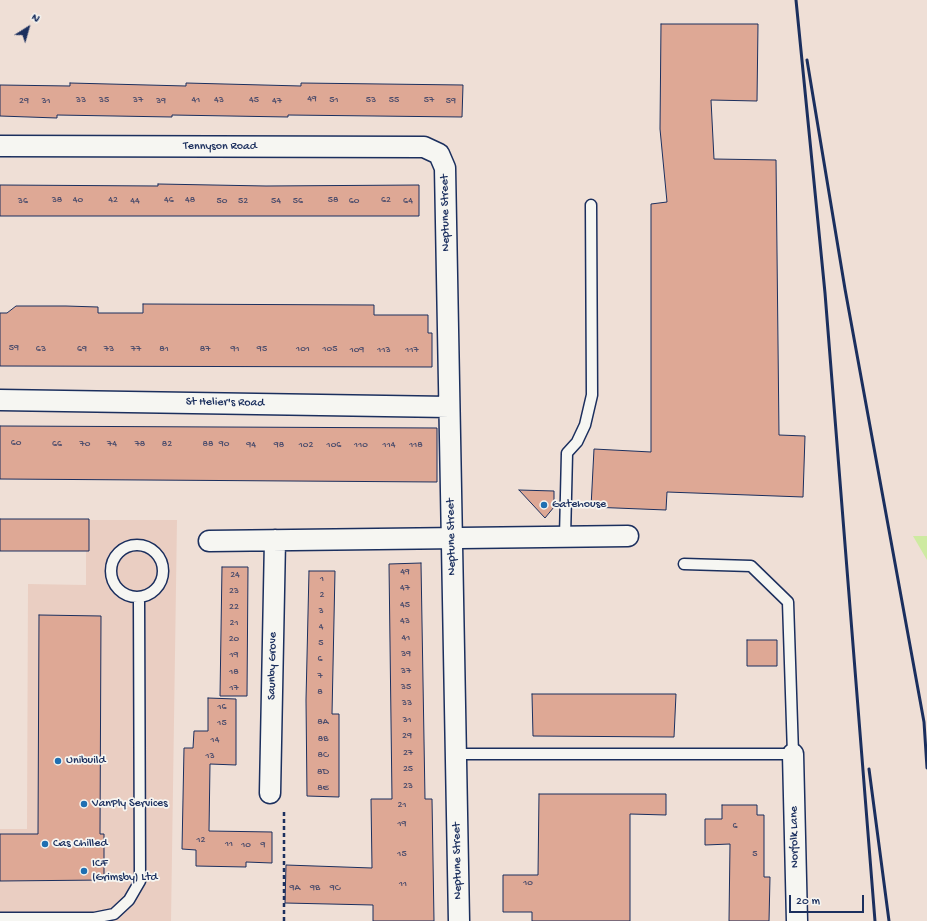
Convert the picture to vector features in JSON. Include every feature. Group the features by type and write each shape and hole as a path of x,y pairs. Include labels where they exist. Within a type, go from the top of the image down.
{"street":[{"name":"Tennyson Road","path":"0,146 424,147 439,154"},
{"name":"Neptune Street","path":"439,154 445,168 459,921"},
{"name":"St Helier's Road","path":"0,400 450,407"},
{"path":"209,540 628,536"},
{"name":"Saunby Grove","path":"270,793 275,540"},
{"name":"Norfolk Lane","path":"793,754 797,921"}],"lane":[{"path":"565,537 568,453 577,442 586,425 592,396 591,205"},
{"path":"144,544 160,555 164,574 156,590 139,598 121,593 110,578 112,559 125,546 144,544"},
{"path":"456,754 793,754 788,602 751,566 684,564"},
{"path":"0,918 94,918 114,914 129,900 140,881 139,598"}],"path":[{"path":"270,793 284,810 284,921"}],"shaded area":[{"path":"86,520 177,520 171,921 0,921 0,829 27,829 28,584 86,585"}],"green space":[{"path":"913,536 927,536 927,560"}],"building":[{"path":"661,24 758,24 757,101 711,100 714,159 776,160 779,435 805,436 803,497 667,492 666,510 591,507 594,449 651,452 651,204 667,202 660,129"},
{"path":"70,83 186,86 186,83 301,86 301,83 463,85 462,117 172,115 172,117 57,115 57,118 0,116 0,85 70,86"},
{"path":"158,184 266,186 419,185 419,216 0,216 0,185 158,186"},
{"path":"143,304 374,305 374,315 428,315 428,333 432,333 432,367 0,366 0,313 7,313 16,306 98,307 98,313 143,313"},
{"path":"0,426 437,428 437,482 0,479"},
{"name":"Gatehouse","path":"519,490 554,491 554,507 545,518"},
{"path":"0,519 89,519 89,551 0,551"},
{"path":"421,563 425,799 432,799 434,921 373,921 373,905 285,903 286,865 372,868 371,799 392,799 389,564"},
{"path":"222,567 248,567 247,696 220,696"},
{"path":"309,571 335,571 332,714 339,714 339,797 307,796 306,700"},
{"path":"39,615 101,616 100,834 104,834 104,880 0,881 0,834 38,834"},
{"path":"747,640 777,640 777,666 747,666"},
{"path":"532,694 676,694 674,737 533,736"},
{"path":"208,698 236,699 236,765 210,764 209,831 272,832 272,863 246,862 246,867 196,866 196,850 182,849 184,748 193,748 194,731 208,731"},
{"path":"539,794 666,794 666,815 630,814 630,921 532,921 532,912 503,912 503,875 538,875"},
{"path":"722,805 757,805 757,815 764,815 764,877 770,877 769,921 729,921 730,844 705,845 705,819 722,819"}],"railway":[{"path":"796,0 825,293 875,921"},
{"path":"807,60 845,289 924,722 927,768"},
{"path":"869,769 889,921"}],"place":[{"name":"Gatehouse","path":"544,505"},
{"name":"Unibuild","path":"58,761"},
{"name":"VanPly Services","path":"84,804"},
{"name":"Cas Chilled","path":"45,844"},
{"name":"ICF (Grimsby) Ltd","path":"84,871"}]}
